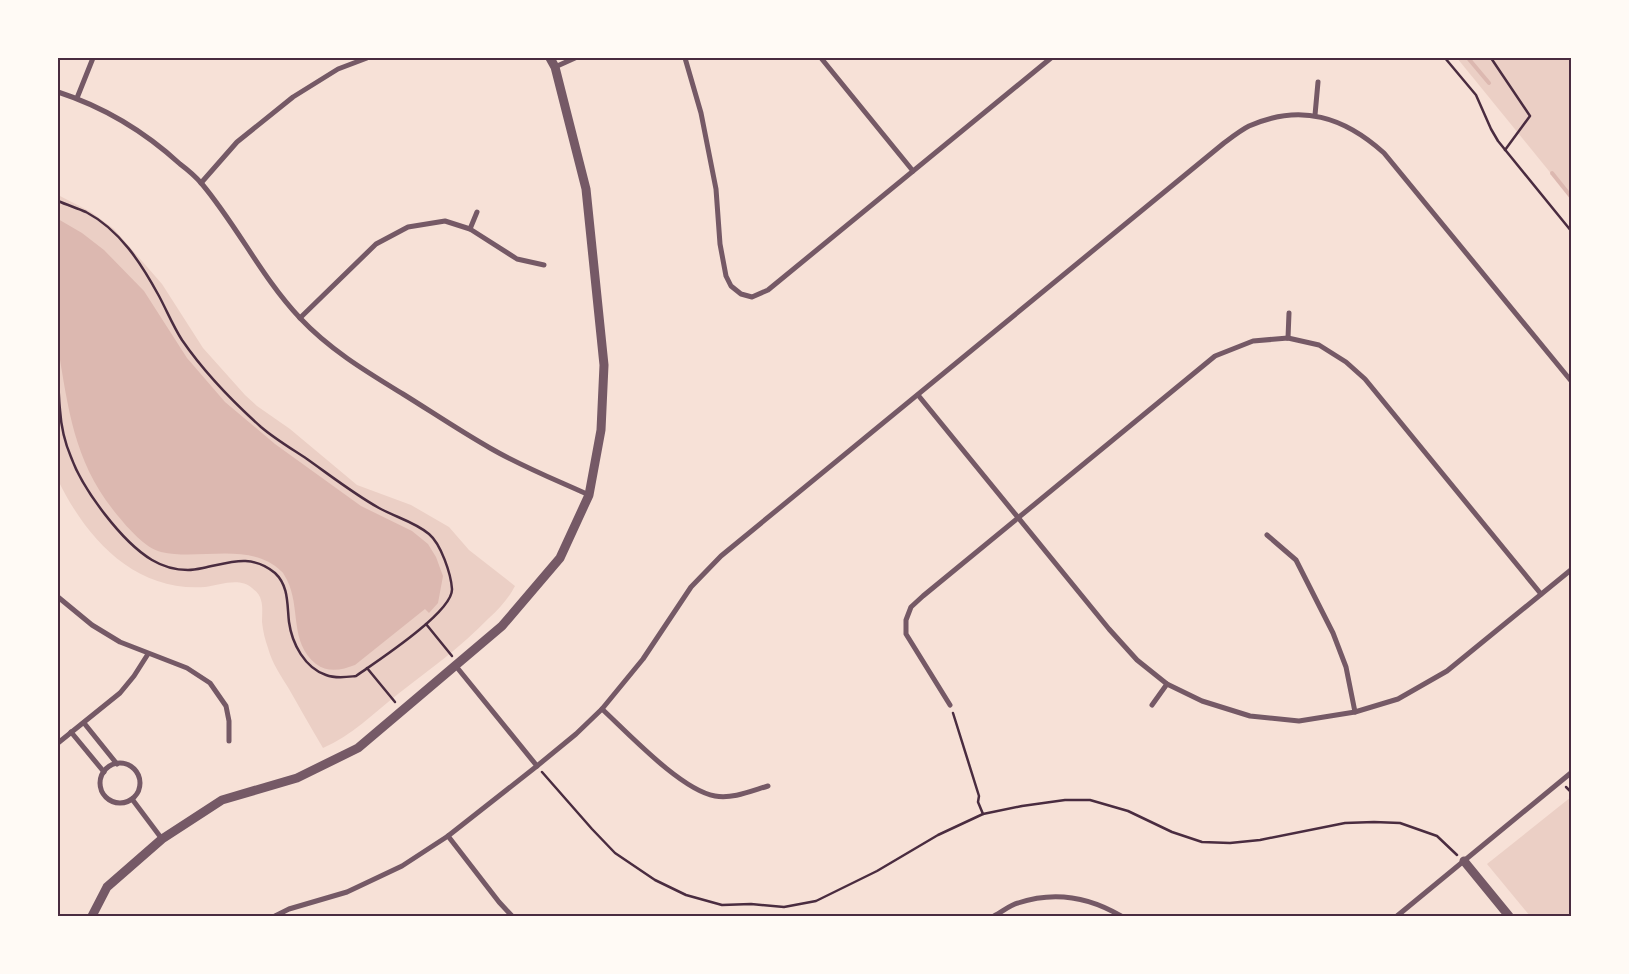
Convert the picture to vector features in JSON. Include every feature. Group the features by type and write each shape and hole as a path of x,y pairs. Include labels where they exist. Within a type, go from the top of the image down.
{"street":[{"path":"77,98 93,58"},
{"path":"202,183 237,142 293,97 338,69 367,58"},
{"path":"92,916 107,887 162,838 222,800 297,778 358,748 502,626 560,558 589,495 601,430 604,365 586,189 555,67 550,58"},
{"path":"555,67 575,58"},
{"path":"685,58 702,113 714,180 720,244 726,276 731,286 741,294 752,297 768,290 1051,58"},
{"path":"821,58 913,170"},
{"path":"1315,115 1318,82"},
{"path":"58,92 77,98 120,119 159,144 202,183 233,226 267,279 300,318 326,342 358,366 491,448 589,495"},
{"path":"275,916 290,909 347,892 402,866 448,836 537,766 576,734 602,709 643,659 691,586 721,556 1224,143 1248,126 1272,118 1315,115 1334,120 1368,138 1384,153 1572,382"},
{"path":"470,229 477,212"},
{"path":"300,318 376,244 408,227 445,221 470,229 517,259 544,265"},
{"path":"1288,338 1289,313"},
{"path":"950,705 906,634 906,620 911,607 1214,356 1253,341 1288,338 1319,345 1346,362 1365,379 1541,594"},
{"path":"918,395 1108,628 1137,660 1167,684 1202,701 1250,716 1299,721 1355,712 1398,699 1447,671 1572,569"},
{"path":"1268,535 1296,560 1333,633 1346,667 1355,712"},
{"path":"58,597 92,625 120,642 187,668 210,683 226,706 229,720 229,741"},
{"path":"58,743 120,693 148,654"},
{"path":"456,664 537,766"},
{"path":"1152,705 1167,684"},
{"path":"602,709 689,785 715,796 739,795 768,786"},
{"path":"84,723 118,764"},
{"path":"71,732 104,772"},
{"path":"118,764 128,765 134,769 140,781 139,788 132,799 120,803 108,799 101,789 101,777 104,772 109,767 118,764"},
{"path":"1397,916 1572,772"},
{"path":"132,799 162,838"},
{"path":"448,836 512,916"},
{"path":"1464,861 1509,916"},
{"path":"994,916 1016,903 1045,896 1080,898 1109,909 1121,916"}],"path":[{"path":"1445,58 1476,94 1491,129 1505,150 1572,232"},
{"path":"1491,58 1530,116 1505,150"},
{"path":"58,201 101,221 123,241 142,266 182,339 228,396 262,428 367,501 387,513 420,527 430,534 438,545 453,590 444,608 426,624 356,676 344,678 328,676 314,670 301,654 291,632 288,598 283,583 276,574 256,563 241,560 189,570 164,566 133,546 98,506 71,457 60,412 58,383"},
{"path":"426,624 456,664"},
{"path":"367,668 402,711"},
{"path":"950,705 983,814"},
{"path":"537,766 592,829 616,853 655,880 686,895 722,905 751,904 784,907 816,901 877,871 938,836 983,814 1065,800 1090,800 1128,811 1172,832 1202,842 1230,843 1260,840 1346,823 1400,823 1419,828 1437,836 1464,861"}],"shaded area":[{"path":"1457,58 1571,58 1571,198"},
{"path":"58,195 91,212 114,229 162,284 203,348 257,406 290,429 357,485 411,505 449,527 469,550 515,586 500,607 456,648 362,724 323,748 274,664 266,642 262,622 261,600 255,590 247,585 236,582 205,587 179,586 156,581 135,571 115,557 98,541 69,501 58,480"},
{"path":"58,219 82,233 104,250 144,291 187,358 225,402 275,444 361,506 412,531 428,544 436,557 443,576 438,603 429,613 425,609 355,665 340,669 325,669 316,664 302,646 294,602 287,580 282,572 269,562 239,554 191,555 161,552 143,542 132,532 103,496 92,476 83,456 70,415 57,339"},
{"path":"1571,797 1571,916 1530,916 1487,864"}],"waterway":[{"path":"1468,58 1489,83"},
{"path":"1552,173 1572,198"}]}
